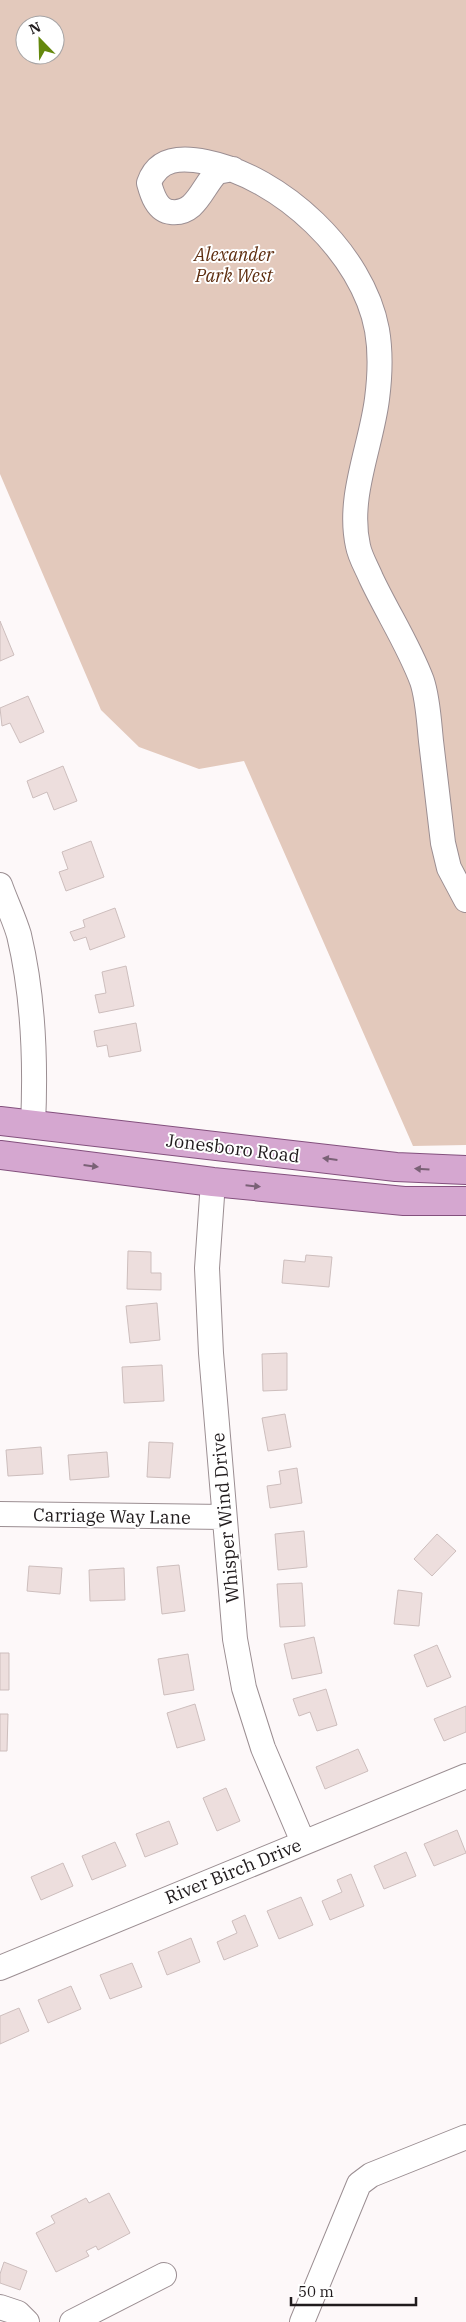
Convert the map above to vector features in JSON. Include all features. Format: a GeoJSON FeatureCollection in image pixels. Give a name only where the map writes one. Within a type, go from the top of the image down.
{"type":"FeatureCollection","features":[{"type":"Feature","properties":{"kind":"main road","name":"Jonesboro Road"},"geometry":{"type":"LineString","coordinates":[[0,1121],[396,1167],[466,1170]]}},
{"type":"Feature","properties":{"kind":"main road","name":"Jonesboro Road"},"geometry":{"type":"LineString","coordinates":[[0,1155],[213,1182],[404,1201],[466,1201]]}},
{"type":"Feature","properties":{"kind":"street"},"geometry":{"type":"LineString","coordinates":[[232,169],[272,189],[314,221],[351,267],[366,298],[377,328],[381,356],[377,399],[370,440],[355,502],[358,548],[423,684],[443,843],[449,868],[466,900]]}},
{"type":"Feature","properties":{"kind":"street"},"geometry":{"type":"LineString","coordinates":[[0,885],[18,934],[30,996],[36,1063],[33,1125]]}},
{"type":"Feature","properties":{"kind":"street","name":"Whisper Wind Drive"},"geometry":{"type":"LineString","coordinates":[[213,1182],[207,1268],[211,1353],[235,1639],[244,1688],[263,1748],[303,1842]]}},
{"type":"Feature","properties":{"kind":"street","name":"Carriage Way Lane"},"geometry":{"type":"LineString","coordinates":[[0,1514],[224,1517]]}},
{"type":"Feature","properties":{"kind":"street","name":"River Birch Drive"},"geometry":{"type":"LineString","coordinates":[[0,1968],[466,1776]]}},
{"type":"Feature","properties":{"kind":"street"},"geometry":{"type":"LineString","coordinates":[[302,2322],[359,2184],[371,2175],[466,2137]]}},
{"type":"Feature","properties":{"kind":"street"},"geometry":{"type":"LineString","coordinates":[[72,2322],[164,2275]]}},
{"type":"Feature","properties":{"kind":"street"},"geometry":{"type":"LineString","coordinates":[[0,2307],[18,2313],[27,2322]]}},
{"type":"Feature","properties":{"kind":"green space","name":"Alexander Park West"},"geometry":{"type":"Polygon","coordinates":[[[0,0],[466,0],[466,1145],[413,1146],[244,761],[199,769],[139,747],[101,710],[0,474],[0,0]]]}},
{"type":"Feature","properties":{"kind":"building"},"geometry":{"type":"Polygon","coordinates":[[[0,621],[14,655],[0,661],[0,621]]]}},
{"type":"Feature","properties":{"kind":"building"},"geometry":{"type":"Polygon","coordinates":[[[28,696],[44,732],[20,743],[10,723],[2,726],[0,708],[28,696]]]}},
{"type":"Feature","properties":{"kind":"building"},"geometry":{"type":"Polygon","coordinates":[[[63,766],[77,801],[54,810],[47,792],[33,798],[27,781],[63,766]]]}},
{"type":"Feature","properties":{"kind":"building"},"geometry":{"type":"Polygon","coordinates":[[[91,841],[104,877],[66,891],[59,872],[68,869],[62,852],[91,841]]]}},
{"type":"Feature","properties":{"kind":"building"},"geometry":{"type":"Polygon","coordinates":[[[115,908],[125,937],[90,950],[86,937],[74,941],[70,932],[85,927],[83,920],[115,908]]]}},
{"type":"Feature","properties":{"kind":"building"},"geometry":{"type":"Polygon","coordinates":[[[126,966],[134,1006],[99,1013],[95,995],[106,993],[102,972],[126,966]]]}},
{"type":"Feature","properties":{"kind":"building"},"geometry":{"type":"Polygon","coordinates":[[[136,1023],[141,1051],[109,1057],[107,1045],[97,1047],[94,1031],[136,1023]]]}},
{"type":"Feature","properties":{"kind":"building"},"geometry":{"type":"Polygon","coordinates":[[[128,1251],[151,1252],[151,1273],[161,1273],[161,1290],[127,1289],[128,1251]]]}},
{"type":"Feature","properties":{"kind":"building"},"geometry":{"type":"Polygon","coordinates":[[[306,1255],[332,1257],[329,1287],[282,1283],[284,1260],[305,1262],[306,1255]]]}},
{"type":"Feature","properties":{"kind":"building"},"geometry":{"type":"Polygon","coordinates":[[[157,1303],[160,1340],[130,1343],[126,1306],[157,1303]]]}},
{"type":"Feature","properties":{"kind":"building"},"geometry":{"type":"Polygon","coordinates":[[[287,1353],[287,1390],[263,1391],[262,1354],[287,1353]]]}},
{"type":"Feature","properties":{"kind":"building"},"geometry":{"type":"Polygon","coordinates":[[[162,1365],[164,1401],[124,1403],[122,1367],[162,1365]]]}},
{"type":"Feature","properties":{"kind":"building"},"geometry":{"type":"Polygon","coordinates":[[[285,1414],[291,1447],[268,1451],[262,1418],[285,1414]]]}},
{"type":"Feature","properties":{"kind":"building"},"geometry":{"type":"Polygon","coordinates":[[[149,1442],[173,1443],[170,1478],[147,1477],[149,1442]]]}},
{"type":"Feature","properties":{"kind":"building"},"geometry":{"type":"Polygon","coordinates":[[[41,1447],[43,1474],[8,1476],[6,1450],[41,1447]]]}},
{"type":"Feature","properties":{"kind":"building"},"geometry":{"type":"Polygon","coordinates":[[[107,1452],[109,1477],[70,1480],[68,1455],[107,1452]]]}},
{"type":"Feature","properties":{"kind":"building"},"geometry":{"type":"Polygon","coordinates":[[[297,1468],[302,1503],[270,1508],[267,1486],[281,1484],[279,1471],[297,1468]]]}},
{"type":"Feature","properties":{"kind":"building"},"geometry":{"type":"Polygon","coordinates":[[[304,1531],[307,1567],[278,1570],[275,1534],[304,1531]]]}},
{"type":"Feature","properties":{"kind":"building"},"geometry":{"type":"Polygon","coordinates":[[[437,1534],[456,1551],[432,1576],[414,1559],[437,1534]]]}},
{"type":"Feature","properties":{"kind":"building"},"geometry":{"type":"Polygon","coordinates":[[[179,1565],[185,1611],[162,1614],[157,1567],[179,1565]]]}},
{"type":"Feature","properties":{"kind":"building"},"geometry":{"type":"Polygon","coordinates":[[[29,1566],[62,1568],[60,1594],[27,1591],[29,1566]]]}},
{"type":"Feature","properties":{"kind":"building"},"geometry":{"type":"Polygon","coordinates":[[[124,1568],[125,1600],[90,1601],[89,1570],[124,1568]]]}},
{"type":"Feature","properties":{"kind":"building"},"geometry":{"type":"Polygon","coordinates":[[[302,1583],[305,1626],[280,1627],[277,1584],[302,1583]]]}},
{"type":"Feature","properties":{"kind":"building"},"geometry":{"type":"Polygon","coordinates":[[[398,1590],[422,1593],[419,1626],[394,1624],[398,1590]]]}},
{"type":"Feature","properties":{"kind":"building"},"geometry":{"type":"Polygon","coordinates":[[[314,1637],[322,1673],[292,1679],[284,1644],[314,1637]]]}},
{"type":"Feature","properties":{"kind":"building"},"geometry":{"type":"Polygon","coordinates":[[[437,1645],[451,1677],[427,1687],[414,1655],[437,1645]]]}},
{"type":"Feature","properties":{"kind":"building"},"geometry":{"type":"Polygon","coordinates":[[[0,1653],[9,1653],[9,1690],[0,1690],[0,1653]]]}},
{"type":"Feature","properties":{"kind":"building"},"geometry":{"type":"Polygon","coordinates":[[[188,1654],[194,1690],[164,1695],[158,1659],[188,1654]]]}},
{"type":"Feature","properties":{"kind":"building"},"geometry":{"type":"Polygon","coordinates":[[[326,1689],[337,1725],[317,1731],[310,1712],[299,1716],[293,1699],[326,1689]]]}},
{"type":"Feature","properties":{"kind":"building"},"geometry":{"type":"Polygon","coordinates":[[[195,1704],[205,1740],[177,1748],[167,1713],[195,1704]]]}},
{"type":"Feature","properties":{"kind":"building"},"geometry":{"type":"Polygon","coordinates":[[[466,1706],[466,1732],[444,1741],[434,1719],[466,1706]]]}},
{"type":"Feature","properties":{"kind":"building"},"geometry":{"type":"Polygon","coordinates":[[[0,1714],[8,1714],[7,1751],[0,1751],[0,1714]]]}},
{"type":"Feature","properties":{"kind":"building"},"geometry":{"type":"Polygon","coordinates":[[[358,1749],[368,1771],[325,1789],[316,1767],[358,1749]]]}},
{"type":"Feature","properties":{"kind":"building"},"geometry":{"type":"Polygon","coordinates":[[[226,1788],[240,1821],[217,1831],[203,1798],[226,1788]]]}},
{"type":"Feature","properties":{"kind":"building"},"geometry":{"type":"Polygon","coordinates":[[[169,1821],[178,1844],[145,1857],[136,1834],[169,1821]]]}},
{"type":"Feature","properties":{"kind":"building"},"geometry":{"type":"Polygon","coordinates":[[[457,1830],[466,1853],[434,1866],[424,1844],[457,1830]]]}},
{"type":"Feature","properties":{"kind":"building"},"geometry":{"type":"Polygon","coordinates":[[[115,1842],[126,1866],[92,1880],[82,1856],[115,1842]]]}},
{"type":"Feature","properties":{"kind":"building"},"geometry":{"type":"Polygon","coordinates":[[[406,1852],[416,1876],[384,1889],[374,1866],[406,1852]]]}},
{"type":"Feature","properties":{"kind":"building"},"geometry":{"type":"Polygon","coordinates":[[[63,1863],[73,1886],[41,1900],[31,1877],[63,1863]]]}},
{"type":"Feature","properties":{"kind":"building"},"geometry":{"type":"Polygon","coordinates":[[[351,1874],[364,1906],[330,1920],[322,1901],[342,1892],[337,1880],[351,1874]]]}},
{"type":"Feature","properties":{"kind":"building"},"geometry":{"type":"Polygon","coordinates":[[[301,1897],[313,1925],[279,1939],[267,1911],[301,1897]]]}},
{"type":"Feature","properties":{"kind":"building"},"geometry":{"type":"Polygon","coordinates":[[[245,1915],[258,1946],[224,1960],[217,1942],[237,1933],[232,1921],[245,1915]]]}},
{"type":"Feature","properties":{"kind":"building"},"geometry":{"type":"Polygon","coordinates":[[[191,1938],[200,1962],[167,1975],[158,1952],[191,1938]]]}},
{"type":"Feature","properties":{"kind":"building"},"geometry":{"type":"Polygon","coordinates":[[[132,1963],[142,1987],[110,1999],[100,1975],[132,1963]]]}},
{"type":"Feature","properties":{"kind":"building"},"geometry":{"type":"Polygon","coordinates":[[[71,1986],[81,2009],[48,2023],[38,2000],[71,1986]]]}},
{"type":"Feature","properties":{"kind":"building"},"geometry":{"type":"Polygon","coordinates":[[[19,2008],[29,2031],[0,2044],[0,2016],[19,2008]]]}},
{"type":"Feature","properties":{"kind":"building"},"geometry":{"type":"Polygon","coordinates":[[[109,2193],[130,2233],[98,2250],[96,2246],[86,2251],[89,2256],[56,2272],[36,2233],[55,2223],[51,2216],[86,2198],[89,2203],[109,2193]]]}},
{"type":"Feature","properties":{"kind":"building"},"geometry":{"type":"Polygon","coordinates":[[[4,2262],[27,2271],[20,2290],[0,2283],[0,2274],[4,2262]]]}}]}
